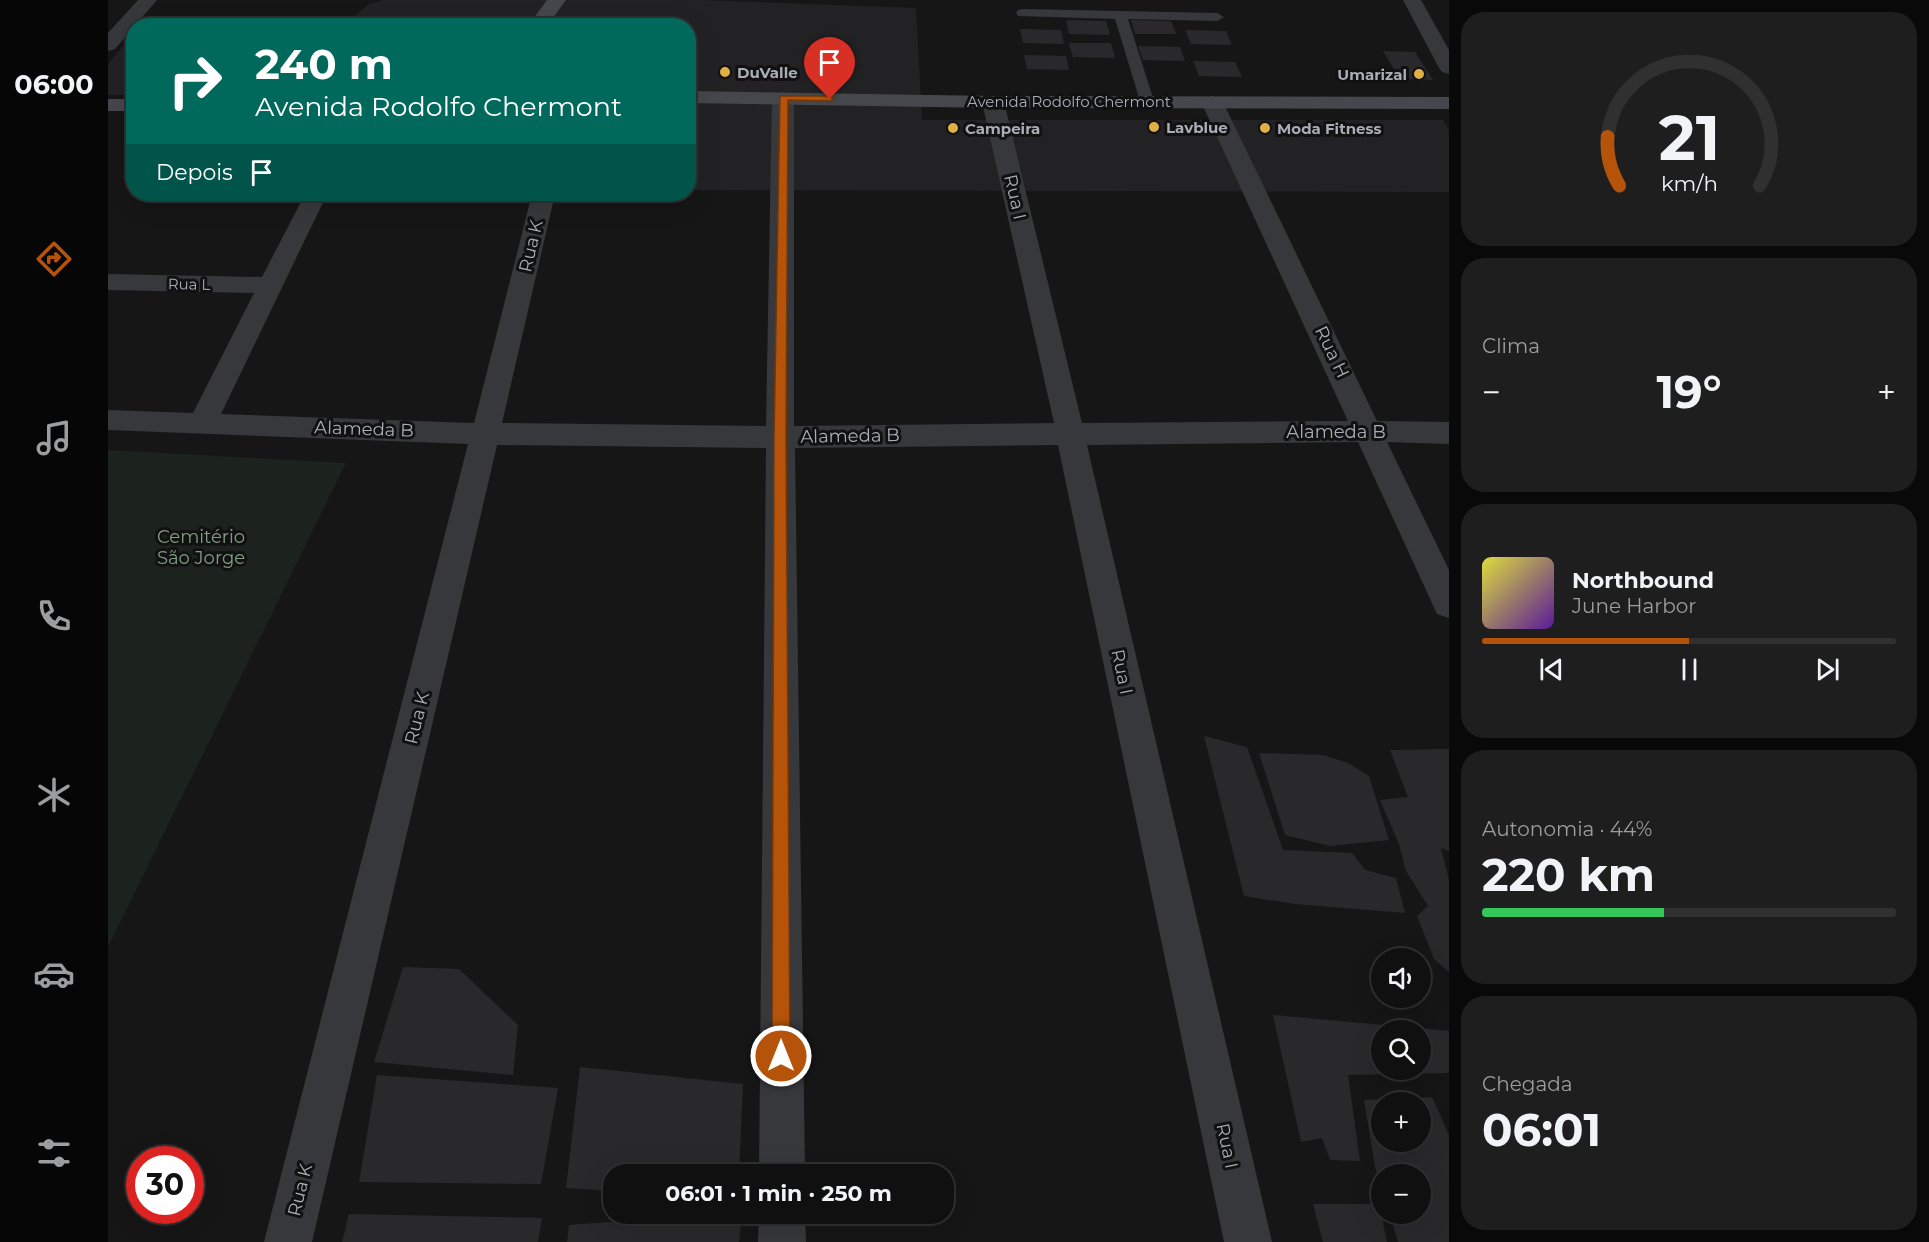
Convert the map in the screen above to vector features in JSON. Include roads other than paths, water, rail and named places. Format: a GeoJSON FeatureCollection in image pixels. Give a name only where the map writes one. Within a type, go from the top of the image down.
{"type":"FeatureCollection","features":[{"type":"Feature","properties":{"kind":"main road"},"geometry":{"type":"LineString","coordinates":[[543,18],[557,0]]}},
{"type":"Feature","properties":{"kind":"main road","name":"Avenida Rodolfo Chermont"},"geometry":{"type":"LineString","coordinates":[[696,97],[993,102],[1449,103]]}},
{"type":"Feature","properties":{"kind":"main road"},"geometry":{"type":"LineString","coordinates":[[108,105],[126,105]]}},
{"type":"Feature","properties":{"kind":"street"},"geometry":{"type":"LineString","coordinates":[[132,18],[148,0]]}},
{"type":"Feature","properties":{"kind":"street"},"geometry":{"type":"LineString","coordinates":[[1412,0],[1449,68]]}},
{"type":"Feature","properties":{"kind":"street"},"geometry":{"type":"LineString","coordinates":[[108,45],[126,25]]}},
{"type":"Feature","properties":{"kind":"street"},"geometry":{"type":"LineString","coordinates":[[782,1164],[780,437],[783,98]]}},
{"type":"Feature","properties":{"kind":"street","name":"Rua I"},"geometry":{"type":"LineString","coordinates":[[993,102],[1070,434],[1248,1242]]}},
{"type":"Feature","properties":{"kind":"street","name":"Rua H"},"geometry":{"type":"LineString","coordinates":[[1212,102],[1449,604]]}},
{"type":"Feature","properties":{"kind":"street"},"geometry":{"type":"LineString","coordinates":[[202,423],[313,201]]}},
{"type":"Feature","properties":{"kind":"street","name":"Rua K"},"geometry":{"type":"LineString","coordinates":[[288,1242],[542,201]]}},
{"type":"Feature","properties":{"kind":"street","name":"Rua L"},"geometry":{"type":"LineString","coordinates":[[108,282],[271,285]]}},
{"type":"Feature","properties":{"kind":"street","name":"Alameda B"},"geometry":{"type":"LineString","coordinates":[[108,420],[486,434],[780,437],[1369,431],[1449,433]]}},
{"type":"Feature","properties":{"kind":"street"},"geometry":{"type":"LineString","coordinates":[[782,1224],[782,1242]]}},
{"type":"Feature","properties":{"kind":"lane"},"geometry":{"type":"LineString","coordinates":[[1023,14],[1217,17]]}},
{"type":"Feature","properties":{"kind":"lane"},"geometry":{"type":"LineString","coordinates":[[1120,15],[1147,101]]}},
{"type":"Feature","properties":{"kind":"place","name":"DuValle"},"geometry":{"type":"Point","coordinates":[725,72]}},
{"type":"Feature","properties":{"kind":"place","name":"Umarizal"},"geometry":{"type":"Point","coordinates":[1419,74]}},
{"type":"Feature","properties":{"kind":"place","name":"Lavblue"},"geometry":{"type":"Point","coordinates":[1154,127]}},
{"type":"Feature","properties":{"kind":"place","name":"Campeira"},"geometry":{"type":"Point","coordinates":[953,128]}},
{"type":"Feature","properties":{"kind":"place","name":"Moda Fitness"},"geometry":{"type":"Point","coordinates":[1265,128]}},
{"type":"Feature","properties":{"kind":"park label","name":"Cemitério São Jorge"},"geometry":{"type":"Point","coordinates":[201,547]}}]}
